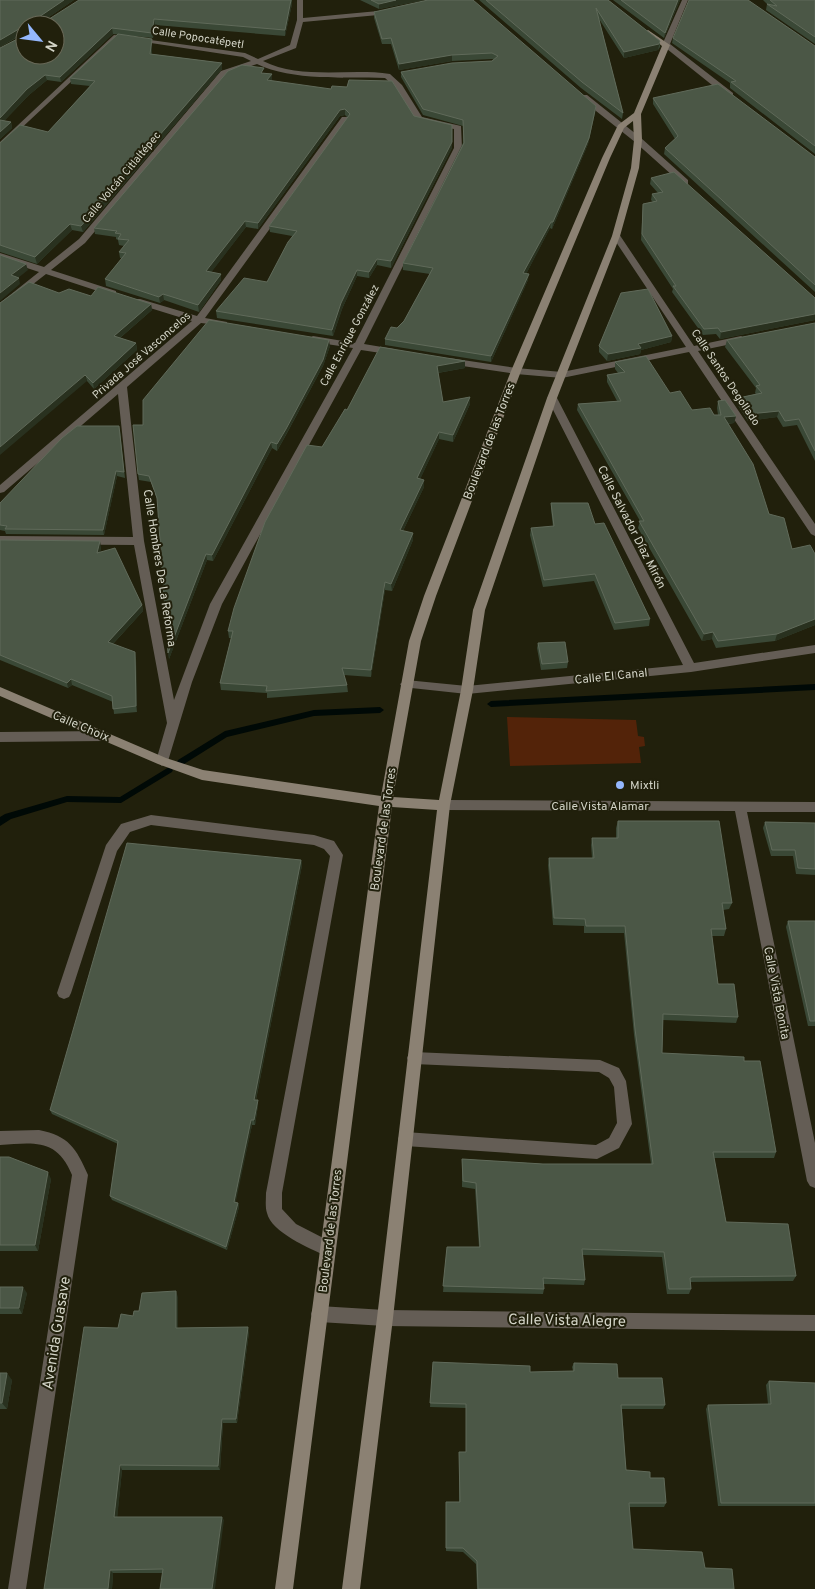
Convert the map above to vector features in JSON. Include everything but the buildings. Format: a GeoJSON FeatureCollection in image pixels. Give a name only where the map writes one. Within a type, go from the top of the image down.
{"type":"FeatureCollection","features":[{"type":"Feature","properties":{"kind":"street"},"geometry":{"type":"LineString","coordinates":[[300,0],[300,20],[398,10]]}},
{"type":"Feature","properties":{"kind":"street","name":"Boulevard de las Torres"},"geometry":{"type":"LineString","coordinates":[[351,1589],[385,1318],[444,805],[467,690],[479,610],[552,398],[616,236],[635,168],[638,140],[637,114],[684,0]]}},
{"type":"Feature","properties":{"kind":"street","name":"Calle Volcán Citlaltépec"},"geometry":{"type":"LineString","coordinates":[[0,307],[82,241],[224,73],[293,46],[300,20]]}},
{"type":"Feature","properties":{"kind":"street"},"geometry":{"type":"LineString","coordinates":[[644,28],[736,100]]}},
{"type":"Feature","properties":{"kind":"street","name":"Calle Popocatépetl"},"geometry":{"type":"LineString","coordinates":[[0,146],[116,36],[245,55],[255,61]]}},
{"type":"Feature","properties":{"kind":"street","name":"Calle Enrique González"},"geometry":{"type":"LineString","coordinates":[[162,761],[172,724],[204,631],[216,604],[358,347],[458,148],[458,128],[419,119],[392,75],[313,74],[269,67],[255,61]]}},
{"type":"Feature","properties":{"kind":"street"},"geometry":{"type":"LineString","coordinates":[[577,91],[638,140],[690,187]]}},
{"type":"Feature","properties":{"kind":"street","name":"Boulevard de las Torres"},"geometry":{"type":"LineString","coordinates":[[284,1589],[386,802],[415,641],[430,596],[516,371],[621,127],[637,114]]}},
{"type":"Feature","properties":{"kind":"street","name":"Privada José Vasconcelos"},"geometry":{"type":"LineString","coordinates":[[0,490],[199,320],[345,119]]}},
{"type":"Feature","properties":{"kind":"street","name":"Calle Santos Degollado"},"geometry":{"type":"LineString","coordinates":[[616,236],[815,532]]}},
{"type":"Feature","properties":{"kind":"street"},"geometry":{"type":"LineString","coordinates":[[0,256],[161,310],[199,320],[236,326]]}},
{"type":"Feature","properties":{"kind":"street"},"geometry":{"type":"LineString","coordinates":[[302,337],[404,354]]}},
{"type":"Feature","properties":{"kind":"street"},"geometry":{"type":"LineString","coordinates":[[442,360],[516,371],[562,375],[748,337]]}},
{"type":"Feature","properties":{"kind":"street","name":"Calle Hombres De La Reforma"},"geometry":{"type":"LineString","coordinates":[[122,386],[139,541],[172,724]]}},
{"type":"Feature","properties":{"kind":"street","name":"Calle Salvador Díaz Mirón"},"geometry":{"type":"LineString","coordinates":[[552,398],[691,668]]}},
{"type":"Feature","properties":{"kind":"street"},"geometry":{"type":"LineString","coordinates":[[0,540],[139,541]]}},
{"type":"Feature","properties":{"kind":"street","name":"Calle El Canal"},"geometry":{"type":"LineString","coordinates":[[406,684],[467,690],[691,668],[815,649]]}},
{"type":"Feature","properties":{"kind":"street","name":"Calle Choix"},"geometry":{"type":"LineString","coordinates":[[0,691],[162,761]]}},
{"type":"Feature","properties":{"kind":"street"},"geometry":{"type":"LineString","coordinates":[[0,737],[104,736]]}},
{"type":"Feature","properties":{"kind":"street"},"geometry":{"type":"LineString","coordinates":[[162,761],[202,775],[386,802]]}},
{"type":"Feature","properties":{"kind":"street","name":"Calle Vista Alamar"},"geometry":{"type":"LineString","coordinates":[[386,802],[444,805],[815,807]]}},
{"type":"Feature","properties":{"kind":"street","name":"Calle Vista Bonita"},"geometry":{"type":"LineString","coordinates":[[740,806],[815,1181]]}},
{"type":"Feature","properties":{"kind":"street"},"geometry":{"type":"LineString","coordinates":[[64,992],[111,849],[126,828],[151,820],[314,840],[329,845],[337,855],[274,1193],[274,1212],[290,1229],[328,1248]]}},
{"type":"Feature","properties":{"kind":"street"},"geometry":{"type":"LineString","coordinates":[[405,1139],[597,1152],[614,1143],[625,1124],[621,1086],[614,1072],[600,1066],[414,1058]]}},
{"type":"Feature","properties":{"kind":"street","name":"Avenida Guasave"},"geometry":{"type":"LineString","coordinates":[[0,1138],[46,1138],[60,1142],[75,1162],[80,1175],[17,1589]]}},
{"type":"Feature","properties":{"kind":"street","name":"Calle Vista Alegre"},"geometry":{"type":"LineString","coordinates":[[319,1314],[385,1318],[815,1323]]}},
{"type":"Feature","properties":{"kind":"shaded area"},"geometry":{"type":"Polygon","coordinates":[[[507,717],[636,720],[638,736],[644,737],[645,746],[639,747],[641,763],[510,766],[507,717]]]}},
{"type":"Feature","properties":{"kind":"waterway"},"geometry":{"type":"LineString","coordinates":[[491,704],[815,687]]}},
{"type":"Feature","properties":{"kind":"waterway"},"geometry":{"type":"LineString","coordinates":[[181,762],[225,734],[314,713],[380,710]]}},
{"type":"Feature","properties":{"kind":"waterway"},"geometry":{"type":"LineString","coordinates":[[0,822],[8,816],[67,799],[121,800],[169,770]]}},
{"type":"Feature","properties":{"kind":"place","name":"Mixtli"},"geometry":{"type":"Point","coordinates":[620,785]}}]}
